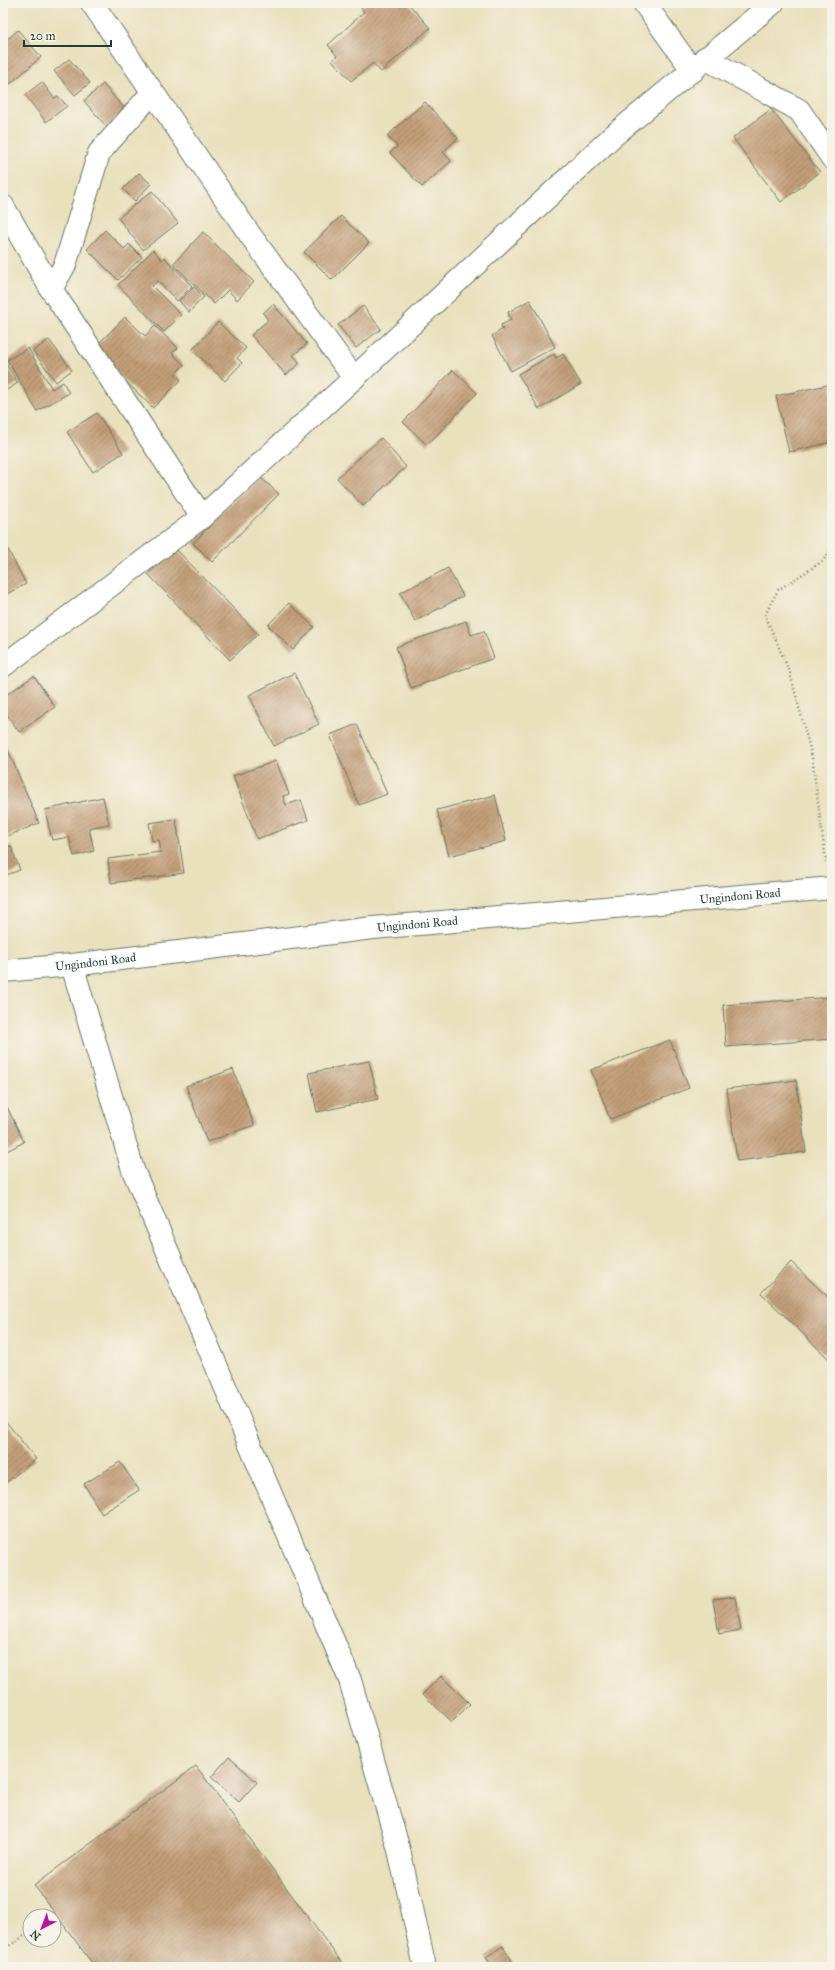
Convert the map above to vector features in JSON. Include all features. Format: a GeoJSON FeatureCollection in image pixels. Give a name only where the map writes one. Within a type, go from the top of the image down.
{"type":"FeatureCollection","features":[{"type":"Feature","properties":{"kind":"street"},"geometry":{"type":"LineString","coordinates":[[92,3],[248,232],[354,378]]}},
{"type":"Feature","properties":{"kind":"street"},"geometry":{"type":"LineString","coordinates":[[644,3],[699,65],[799,110],[832,158]]}},
{"type":"Feature","properties":{"kind":"street"},"geometry":{"type":"LineString","coordinates":[[3,666],[202,517],[354,378],[613,136],[773,3]]}},
{"type":"Feature","properties":{"kind":"street"},"geometry":{"type":"LineString","coordinates":[[51,289],[65,265],[99,153],[152,93]]}},
{"type":"Feature","properties":{"kind":"street"},"geometry":{"type":"LineString","coordinates":[[3,206],[51,289],[202,517]]}},
{"type":"Feature","properties":{"kind":"street","name":"Ungindoni Road"},"geometry":{"type":"LineString","coordinates":[[3,971],[72,965],[373,928],[831,888]]}},
{"type":"Feature","properties":{"kind":"street"},"geometry":{"type":"LineString","coordinates":[[72,965],[133,1170],[350,1680],[399,1850],[425,1967]]}},
{"type":"Feature","properties":{"kind":"path"},"geometry":{"type":"LineString","coordinates":[[831,888],[812,757],[790,673],[766,615],[778,590],[823,562],[832,548]]}},
{"type":"Feature","properties":{"kind":"path"},"geometry":{"type":"LineString","coordinates":[[3,1950],[22,1937]]}},
{"type":"Feature","properties":{"kind":"building"},"geometry":{"type":"Polygon","coordinates":[[[367,3],[408,3],[430,28],[381,72],[373,63],[351,81],[332,60],[337,56],[328,45],[364,12],[361,8],[367,3]]]}},
{"type":"Feature","properties":{"kind":"building"},"geometry":{"type":"Polygon","coordinates":[[[18,30],[41,57],[3,90],[3,43],[18,30]]]}},
{"type":"Feature","properties":{"kind":"building"},"geometry":{"type":"Polygon","coordinates":[[[69,59],[90,83],[75,95],[54,71],[69,59]]]}},
{"type":"Feature","properties":{"kind":"building"},"geometry":{"type":"Polygon","coordinates":[[[42,82],[54,98],[58,96],[67,106],[46,122],[25,95],[42,82]]]}},
{"type":"Feature","properties":{"kind":"building"},"geometry":{"type":"Polygon","coordinates":[[[103,84],[126,110],[107,127],[84,101],[103,84]]]}},
{"type":"Feature","properties":{"kind":"building"},"geometry":{"type":"Polygon","coordinates":[[[425,102],[458,138],[443,152],[451,161],[422,187],[390,153],[397,146],[387,136],[425,102]]]}},
{"type":"Feature","properties":{"kind":"building"},"geometry":{"type":"Polygon","coordinates":[[[771,109],[820,172],[781,202],[733,138],[771,109]]]}},
{"type":"Feature","properties":{"kind":"building"},"geometry":{"type":"Polygon","coordinates":[[[139,173],[151,184],[135,201],[123,189],[139,173]]]}},
{"type":"Feature","properties":{"kind":"building"},"geometry":{"type":"Polygon","coordinates":[[[152,191],[178,223],[143,250],[118,218],[152,191]]]}},
{"type":"Feature","properties":{"kind":"building"},"geometry":{"type":"Polygon","coordinates":[[[341,216],[369,243],[332,280],[304,252],[341,216]]]}},
{"type":"Feature","properties":{"kind":"building"},"geometry":{"type":"Polygon","coordinates":[[[105,230],[124,249],[129,244],[142,257],[118,280],[87,249],[105,230]]]}},
{"type":"Feature","properties":{"kind":"building"},"geometry":{"type":"Polygon","coordinates":[[[203,232],[254,282],[237,300],[228,290],[214,304],[173,264],[203,232]]]}},
{"type":"Feature","properties":{"kind":"building"},"geometry":{"type":"Polygon","coordinates":[[[153,250],[162,260],[164,257],[192,286],[177,301],[158,281],[152,286],[181,315],[164,332],[118,285],[153,250]]]}},
{"type":"Feature","properties":{"kind":"building"},"geometry":{"type":"Polygon","coordinates":[[[194,287],[204,297],[189,312],[179,301],[194,287]]]}},
{"type":"Feature","properties":{"kind":"building"},"geometry":{"type":"Polygon","coordinates":[[[530,300],[555,347],[511,371],[492,336],[503,329],[501,325],[511,320],[508,312],[530,300]]]}},
{"type":"Feature","properties":{"kind":"building"},"geometry":{"type":"Polygon","coordinates":[[[273,304],[307,344],[293,355],[300,363],[286,375],[251,335],[268,320],[263,313],[273,304]]]}},
{"type":"Feature","properties":{"kind":"building"},"geometry":{"type":"Polygon","coordinates":[[[363,306],[381,329],[356,348],[338,325],[363,306]]]}},
{"type":"Feature","properties":{"kind":"building"},"geometry":{"type":"Polygon","coordinates":[[[125,317],[145,336],[155,326],[178,348],[172,353],[184,365],[175,374],[181,380],[153,408],[93,349],[125,317]]]}},
{"type":"Feature","properties":{"kind":"building"},"geometry":{"type":"Polygon","coordinates":[[[218,322],[246,348],[237,358],[242,363],[225,381],[192,350],[218,322]]]}},
{"type":"Feature","properties":{"kind":"building"},"geometry":{"type":"Polygon","coordinates":[[[49,340],[72,370],[56,382],[33,351],[49,340]]]}},
{"type":"Feature","properties":{"kind":"building"},"geometry":{"type":"Polygon","coordinates":[[[28,348],[52,389],[63,382],[69,393],[37,411],[7,360],[28,348]]]}},
{"type":"Feature","properties":{"kind":"building"},"geometry":{"type":"Polygon","coordinates":[[[554,354],[556,358],[563,354],[581,384],[539,409],[518,374],[554,354]]]}},
{"type":"Feature","properties":{"kind":"building"},"geometry":{"type":"Polygon","coordinates":[[[3,359],[18,383],[3,392],[3,359]]]}},
{"type":"Feature","properties":{"kind":"building"},"geometry":{"type":"Polygon","coordinates":[[[453,370],[477,393],[427,445],[403,422],[453,370]]]}},
{"type":"Feature","properties":{"kind":"building"},"geometry":{"type":"Polygon","coordinates":[[[832,384],[832,442],[789,452],[776,396],[832,384]]]}},
{"type":"Feature","properties":{"kind":"building"},"geometry":{"type":"Polygon","coordinates":[[[97,413],[123,453],[93,472],[67,432],[97,413]]]}},
{"type":"Feature","properties":{"kind":"building"},"geometry":{"type":"Polygon","coordinates":[[[381,438],[406,467],[363,506],[337,478],[381,438]]]}},
{"type":"Feature","properties":{"kind":"building"},"geometry":{"type":"Polygon","coordinates":[[[259,476],[279,494],[212,562],[193,543],[259,476]]]}},
{"type":"Feature","properties":{"kind":"building"},"geometry":{"type":"Polygon","coordinates":[[[3,540],[26,584],[3,596],[3,540]]]}},
{"type":"Feature","properties":{"kind":"building"},"geometry":{"type":"Polygon","coordinates":[[[175,548],[258,634],[230,660],[148,574],[175,548]]]}},
{"type":"Feature","properties":{"kind":"building"},"geometry":{"type":"Polygon","coordinates":[[[448,568],[463,596],[415,621],[400,593],[448,568]]]}},
{"type":"Feature","properties":{"kind":"building"},"geometry":{"type":"Polygon","coordinates":[[[289,603],[314,627],[293,650],[268,625],[289,603]]]}},
{"type":"Feature","properties":{"kind":"building"},"geometry":{"type":"Polygon","coordinates":[[[466,621],[471,635],[484,631],[494,658],[411,688],[396,647],[466,621]]]}},
{"type":"Feature","properties":{"kind":"building"},"geometry":{"type":"Polygon","coordinates":[[[294,673],[319,724],[274,746],[249,695],[294,673]]]}},
{"type":"Feature","properties":{"kind":"building"},"geometry":{"type":"Polygon","coordinates":[[[34,676],[55,707],[19,732],[3,709],[3,697],[34,676]]]}},
{"type":"Feature","properties":{"kind":"building"},"geometry":{"type":"Polygon","coordinates":[[[357,724],[387,794],[359,805],[330,735],[357,724]]]}},
{"type":"Feature","properties":{"kind":"building"},"geometry":{"type":"Polygon","coordinates":[[[5,743],[39,823],[3,838],[3,807],[5,807],[3,802],[3,744],[5,743]]]}},
{"type":"Feature","properties":{"kind":"building"},"geometry":{"type":"Polygon","coordinates":[[[276,761],[289,794],[283,796],[286,805],[301,800],[308,820],[257,839],[233,776],[276,761]]]}},
{"type":"Feature","properties":{"kind":"building"},"geometry":{"type":"Polygon","coordinates":[[[495,795],[506,841],[449,856],[437,810],[495,795]]]}},
{"type":"Feature","properties":{"kind":"building"},"geometry":{"type":"Polygon","coordinates":[[[103,797],[109,824],[89,828],[94,851],[74,856],[69,837],[52,840],[45,810],[103,797]]]}},
{"type":"Feature","properties":{"kind":"building"},"geometry":{"type":"Polygon","coordinates":[[[176,819],[184,873],[111,883],[108,859],[161,852],[159,840],[152,841],[149,823],[176,819]]]}},
{"type":"Feature","properties":{"kind":"building"},"geometry":{"type":"Polygon","coordinates":[[[11,846],[20,870],[3,876],[3,849],[11,846]]]}},
{"type":"Feature","properties":{"kind":"building"},"geometry":{"type":"Polygon","coordinates":[[[832,997],[832,1039],[726,1047],[723,1005],[832,997]]]}},
{"type":"Feature","properties":{"kind":"building"},"geometry":{"type":"Polygon","coordinates":[[[670,1040],[689,1088],[610,1119],[591,1070],[670,1040]]]}},
{"type":"Feature","properties":{"kind":"building"},"geometry":{"type":"Polygon","coordinates":[[[369,1061],[378,1099],[317,1112],[309,1073],[369,1061]]]}},
{"type":"Feature","properties":{"kind":"building"},"geometry":{"type":"Polygon","coordinates":[[[233,1069],[254,1125],[207,1142],[186,1086],[233,1069]]]}},
{"type":"Feature","properties":{"kind":"building"},"geometry":{"type":"Polygon","coordinates":[[[796,1080],[806,1152],[737,1161],[727,1089],[796,1080]]]}},
{"type":"Feature","properties":{"kind":"building"},"geometry":{"type":"Polygon","coordinates":[[[7,1107],[24,1142],[3,1153],[3,1109],[7,1107]]]}},
{"type":"Feature","properties":{"kind":"building"},"geometry":{"type":"Polygon","coordinates":[[[791,1262],[832,1301],[832,1362],[761,1293],[791,1262]]]}},
{"type":"Feature","properties":{"kind":"building"},"geometry":{"type":"Polygon","coordinates":[[[3,1418],[36,1459],[3,1485],[3,1418]]]}},
{"type":"Feature","properties":{"kind":"building"},"geometry":{"type":"Polygon","coordinates":[[[120,1462],[139,1490],[102,1514],[84,1484],[120,1462]]]}},
{"type":"Feature","properties":{"kind":"building"},"geometry":{"type":"Polygon","coordinates":[[[735,1597],[741,1630],[719,1634],[713,1600],[735,1597]]]}},
{"type":"Feature","properties":{"kind":"building"},"geometry":{"type":"Polygon","coordinates":[[[441,1676],[470,1704],[452,1722],[423,1694],[441,1676]]]}},
{"type":"Feature","properties":{"kind":"building"},"geometry":{"type":"Polygon","coordinates":[[[229,1757],[257,1782],[239,1802],[211,1777],[229,1757]]]}},
{"type":"Feature","properties":{"kind":"building"},"geometry":{"type":"Polygon","coordinates":[[[196,1766],[345,1967],[95,1967],[62,1923],[62,1908],[51,1908],[34,1885],[196,1766]]]}},
{"type":"Feature","properties":{"kind":"building"},"geometry":{"type":"Polygon","coordinates":[[[503,1946],[516,1967],[492,1967],[486,1957],[503,1946]]]}}]}
